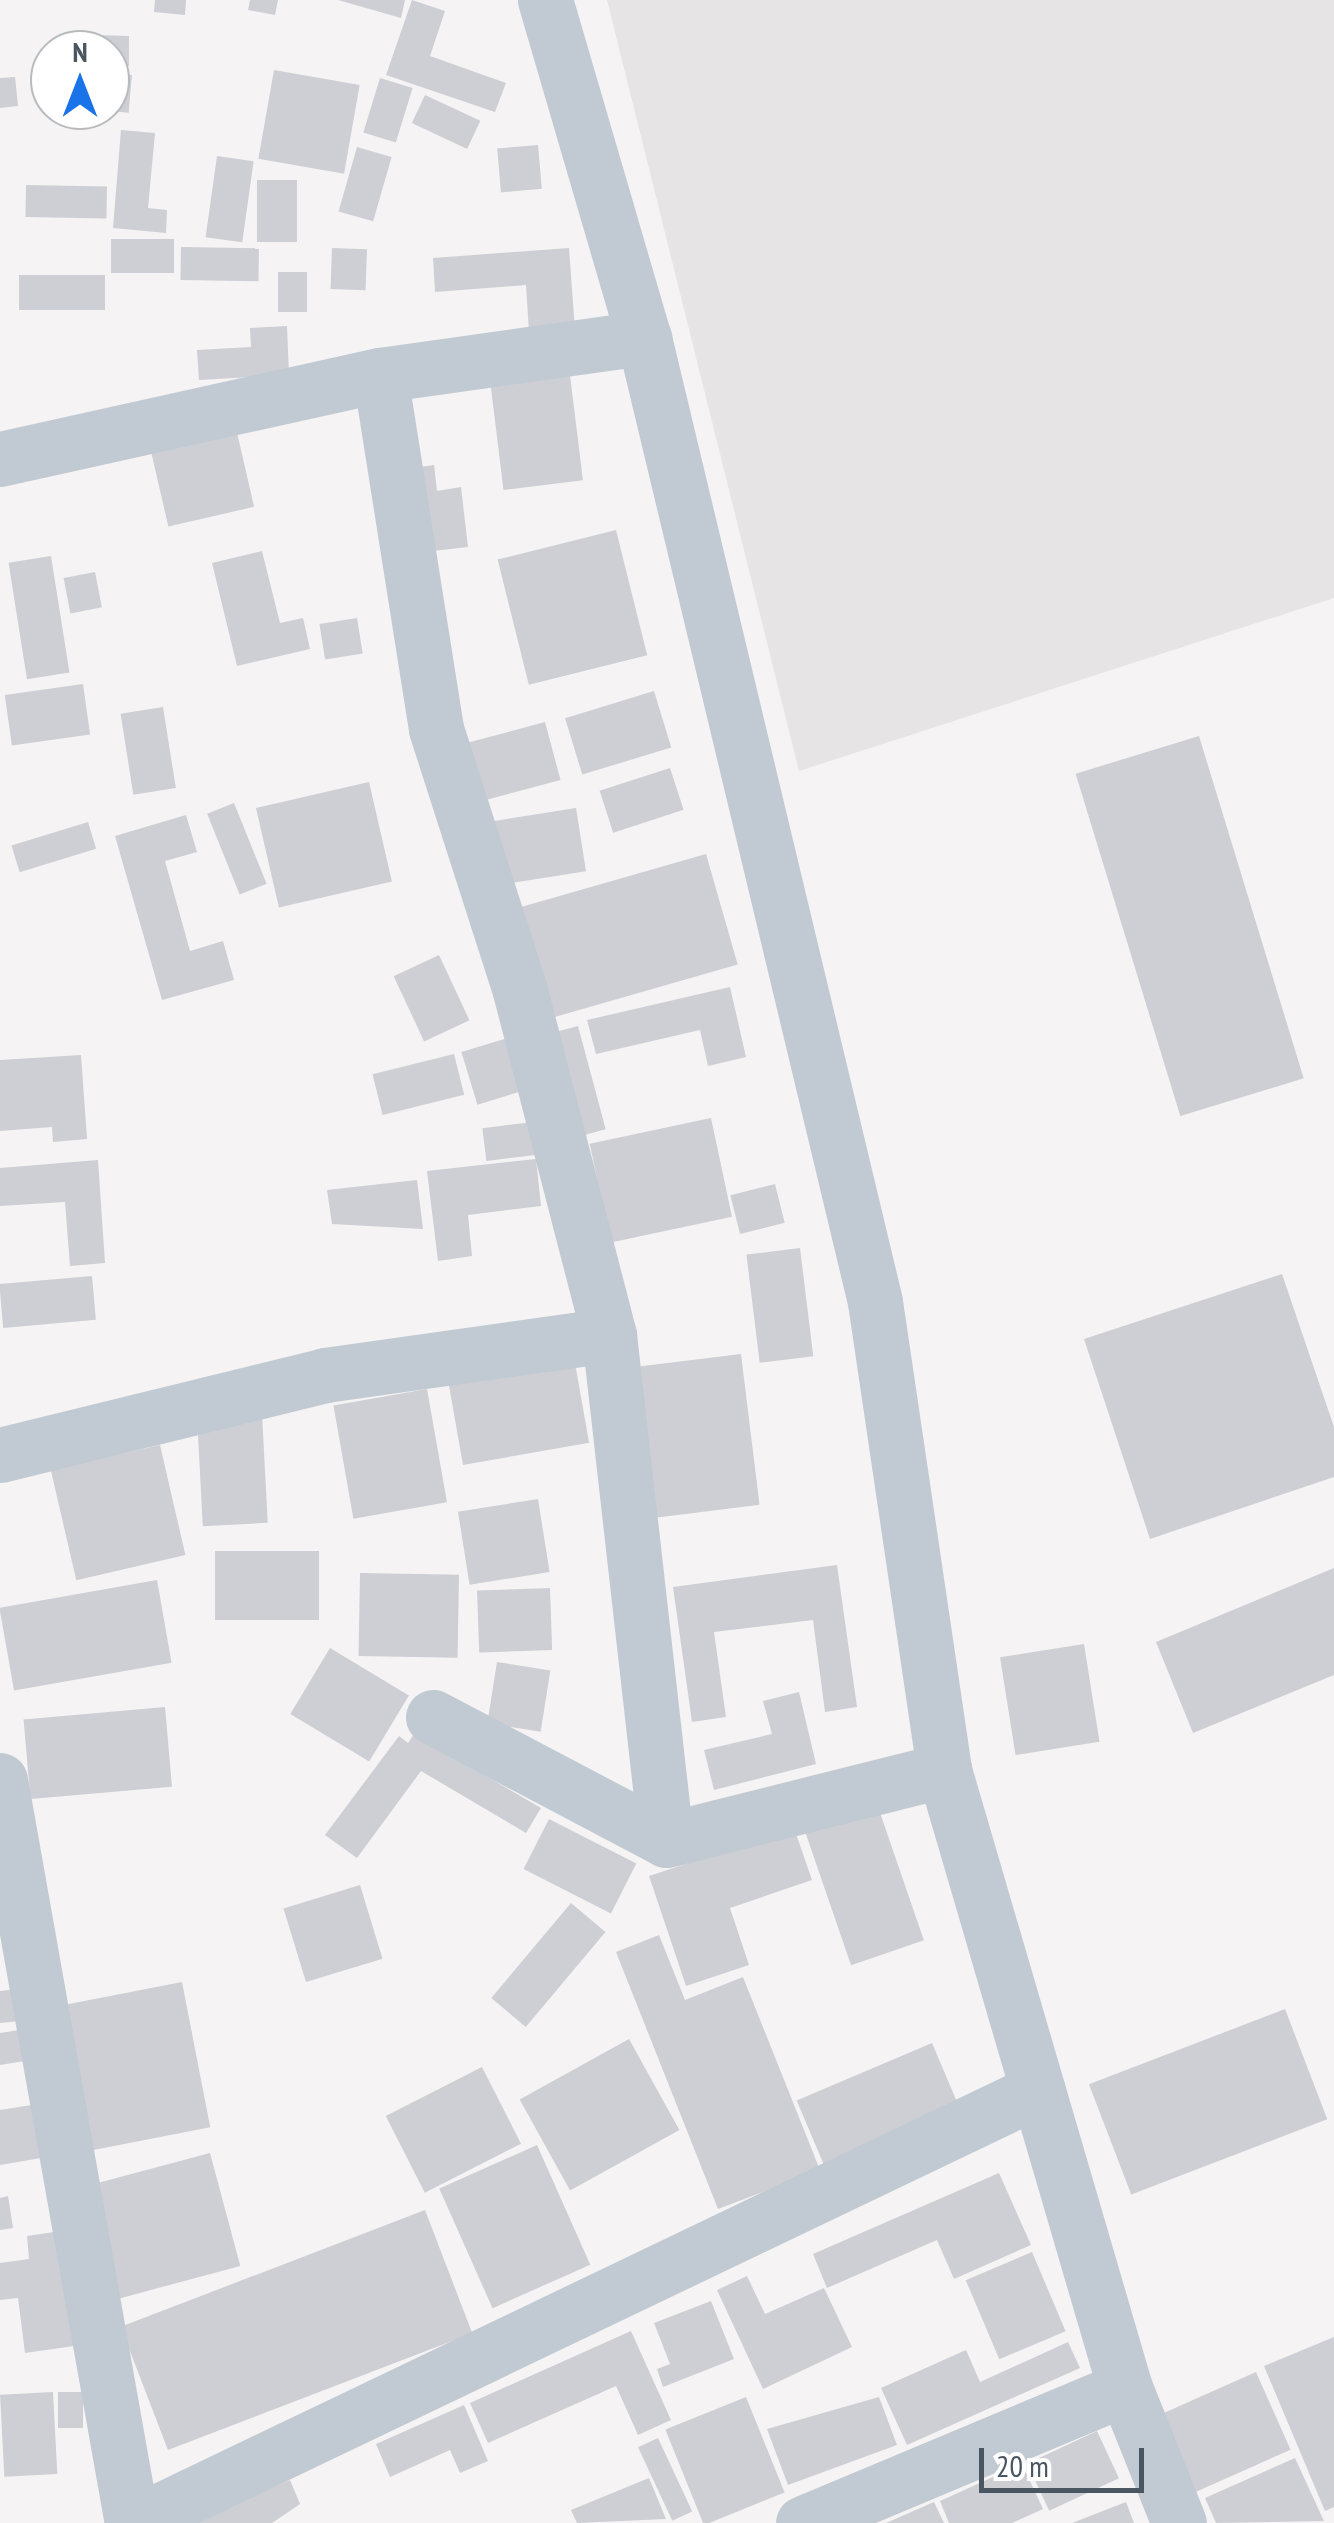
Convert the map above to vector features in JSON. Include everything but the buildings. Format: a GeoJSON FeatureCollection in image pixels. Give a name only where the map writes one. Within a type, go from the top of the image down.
{"type":"FeatureCollection","features":[{"type":"Feature","properties":{"kind":"street"},"geometry":{"type":"LineString","coordinates":[[545,0],[644,338],[875,1302],[944,1770],[1125,2388],[1179,2523]]}},
{"type":"Feature","properties":{"kind":"street"},"geometry":{"type":"LineString","coordinates":[[0,460],[380,375],[644,338]]}},
{"type":"Feature","properties":{"kind":"street"},"geometry":{"type":"LineString","coordinates":[[380,375],[436,729],[520,991],[609,1335],[666,1840]]}},
{"type":"Feature","properties":{"kind":"street"},"geometry":{"type":"LineString","coordinates":[[0,1455],[325,1375],[609,1335]]}},
{"type":"Feature","properties":{"kind":"street"},"geometry":{"type":"LineString","coordinates":[[433,1717],[666,1840],[944,1770]]}},
{"type":"Feature","properties":{"kind":"street"},"geometry":{"type":"LineString","coordinates":[[0,1780],[133,2523],[1038,2090]]}},
{"type":"Feature","properties":{"kind":"street"},"geometry":{"type":"LineString","coordinates":[[804,2523],[1125,2388]]}},
{"type":"Feature","properties":{"kind":"shaded area"},"geometry":{"type":"Polygon","coordinates":[[[607,0],[1334,0],[1334,598],[799,771],[607,0]]]}}]}
